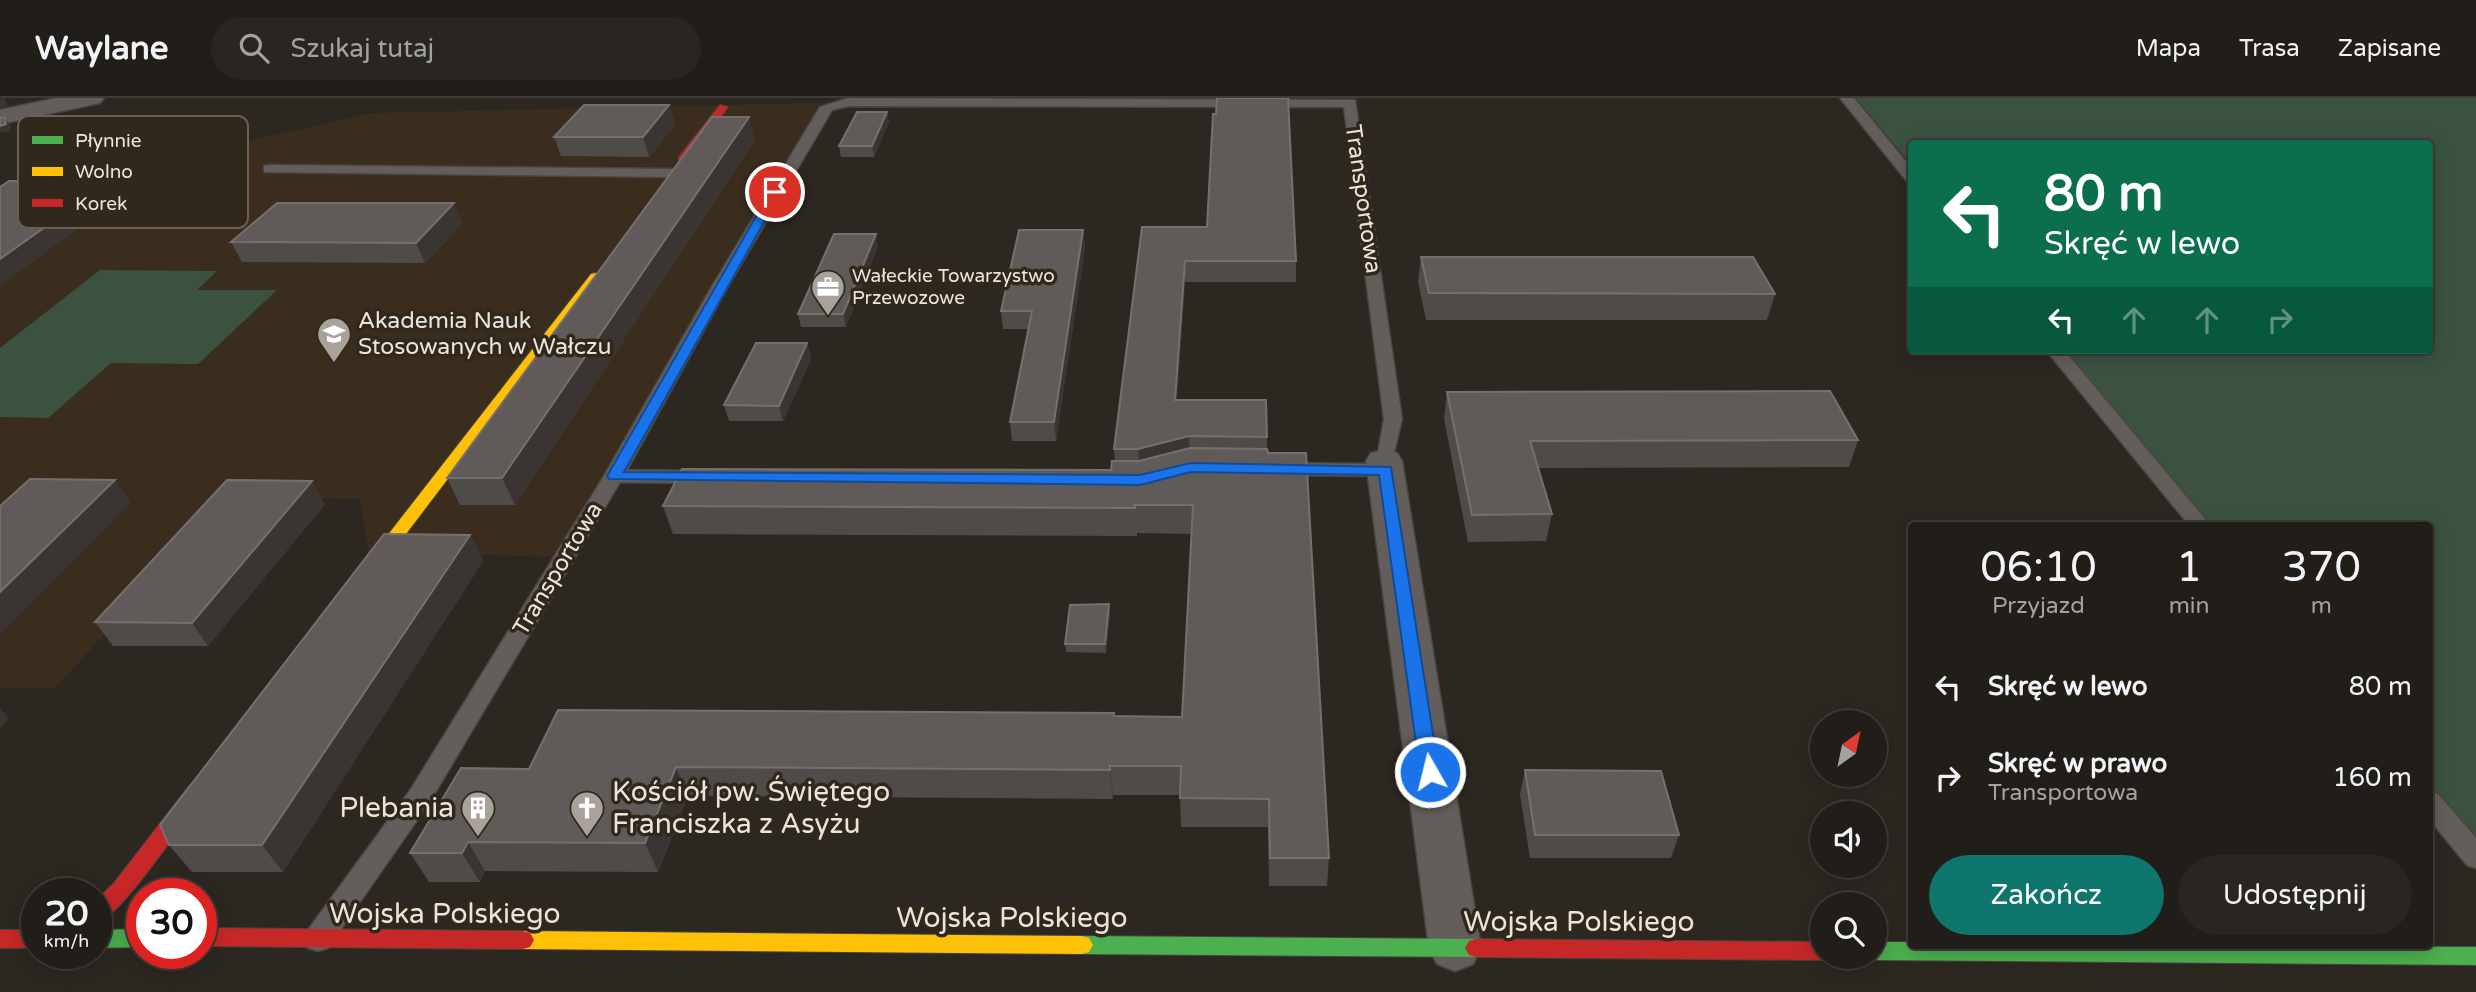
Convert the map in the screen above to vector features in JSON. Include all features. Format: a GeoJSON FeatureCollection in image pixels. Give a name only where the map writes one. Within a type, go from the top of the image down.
{"type":"FeatureCollection","features":[{"type":"Feature","properties":{"kind":"main road"},"geometry":{"type":"LineString","coordinates":[[657,194],[723,107]]}},
{"type":"Feature","properties":{"kind":"main road"},"geometry":{"type":"LineString","coordinates":[[351,593],[605,264]]}},
{"type":"Feature","properties":{"kind":"main road"},"geometry":{"type":"LineString","coordinates":[[112,898],[207,777]]}},
{"type":"Feature","properties":{"kind":"main road","name":"Wojska Polskiego"},"geometry":{"type":"LineString","coordinates":[[217,937],[1810,951]]}},
{"type":"Feature","properties":{"kind":"main road"},"geometry":{"type":"LineString","coordinates":[[0,939],[21,939]]}},
{"type":"Feature","properties":{"kind":"main road"},"geometry":{"type":"LineString","coordinates":[[1887,951],[2476,956]]}},
{"type":"Feature","properties":{"kind":"street"},"geometry":{"type":"LineString","coordinates":[[0,117],[92,98]]}},
{"type":"Feature","properties":{"kind":"street","name":"Transportowa"},"geometry":{"type":"LineString","coordinates":[[1385,466],[1455,948]]}},
{"type":"Feature","properties":{"kind":"lane"},"geometry":{"type":"LineString","coordinates":[[1847,98],[1908,173]]}},
{"type":"Feature","properties":{"kind":"lane","name":"Transportowa"},"geometry":{"type":"LineString","coordinates":[[318,939],[420,796],[614,476],[817,120],[827,107],[849,102],[1350,103],[1393,419],[1385,466]]}},
{"type":"Feature","properties":{"kind":"lane"},"geometry":{"type":"LineString","coordinates":[[270,170],[672,173]]}},
{"type":"Feature","properties":{"kind":"lane"},"geometry":{"type":"LineString","coordinates":[[2058,354],[2198,522]]}},
{"type":"Feature","properties":{"kind":"lane"},"geometry":{"type":"LineString","coordinates":[[1260,468],[1385,466]]}},
{"type":"Feature","properties":{"kind":"lane"},"geometry":{"type":"LineString","coordinates":[[614,476],[725,477]]}},
{"type":"Feature","properties":{"kind":"lane"},"geometry":{"type":"LineString","coordinates":[[2433,806],[2476,857]]}},
{"type":"Feature","properties":{"kind":"shaded area","name":"Akademia Nauk Stosowanych w Wałczu"},"geometry":{"type":"Polygon","coordinates":[[[821,103],[556,557],[368,552],[360,499],[231,497],[55,688],[0,688],[0,232],[18,219],[18,228],[248,228],[248,141],[372,113],[821,103]]]}},
{"type":"Feature","properties":{"kind":"green space"},"geometry":{"type":"Polygon","coordinates":[[[1856,98],[2476,98],[2476,838],[2459,837],[2433,805],[2433,522],[2203,522],[2065,354],[2433,354],[2433,140],[1908,140],[1908,161],[1856,98]]]}},
{"type":"Feature","properties":{"kind":"green space"},"geometry":{"type":"Polygon","coordinates":[[[100,270],[217,271],[197,290],[277,290],[198,364],[111,363],[48,418],[0,417],[0,348],[100,270]]]}},
{"type":"Feature","properties":{"kind":"building"},"geometry":{"type":"Polygon","coordinates":[[[1217,98],[1288,98],[1296,261],[1185,261],[1175,400],[1266,400],[1267,437],[1189,436],[1138,449],[1114,449],[1142,227],[1207,227],[1213,114],[1216,114],[1217,98]]]}},
{"type":"Feature","properties":{"kind":"building"},"geometry":{"type":"Polygon","coordinates":[[[584,105],[669,105],[643,137],[554,137],[584,105]]]}},
{"type":"Feature","properties":{"kind":"building"},"geometry":{"type":"Polygon","coordinates":[[[857,112],[887,112],[872,146],[839,146],[857,112]]]}},
{"type":"Feature","properties":{"kind":"building"},"geometry":{"type":"Polygon","coordinates":[[[712,117],[749,117],[502,478],[447,478],[712,117]]]}},
{"type":"Feature","properties":{"kind":"building"},"geometry":{"type":"Polygon","coordinates":[[[0,118],[5,118],[6,124],[0,126],[0,118]]]}},
{"type":"Feature","properties":{"kind":"building"},"geometry":{"type":"Polygon","coordinates":[[[9,181],[18,181],[18,228],[44,228],[0,259],[0,187],[9,181]]]}},
{"type":"Feature","properties":{"kind":"building"},"geometry":{"type":"Polygon","coordinates":[[[277,203],[454,203],[416,243],[231,242],[277,203]]]}},
{"type":"Feature","properties":{"kind":"building"},"geometry":{"type":"Polygon","coordinates":[[[1019,230],[1083,230],[1054,422],[1010,422],[1032,311],[1001,311],[1019,230]]]}},
{"type":"Feature","properties":{"kind":"building"},"geometry":{"type":"Polygon","coordinates":[[[834,234],[876,234],[843,314],[798,314],[834,234]]]}},
{"type":"Feature","properties":{"kind":"building"},"geometry":{"type":"Polygon","coordinates":[[[1421,257],[1753,257],[1775,294],[1429,293],[1421,257]]]}},
{"type":"Feature","properties":{"kind":"building"},"geometry":{"type":"Polygon","coordinates":[[[756,343],[807,343],[779,406],[724,405],[756,343]]]}},
{"type":"Feature","properties":{"kind":"building"},"geometry":{"type":"Polygon","coordinates":[[[1830,391],[1858,440],[1530,441],[1552,514],[1472,515],[1447,392],[1830,391]]]}},
{"type":"Feature","properties":{"kind":"building"},"geometry":{"type":"Polygon","coordinates":[[[1190,448],[1267,449],[1268,453],[1306,453],[1329,858],[1270,858],[1269,799],[1180,798],[1181,766],[1110,766],[1110,770],[676,767],[645,843],[468,842],[462,853],[410,853],[461,768],[529,769],[558,710],[1114,713],[1114,716],[1182,717],[1193,505],[1135,505],[1135,508],[663,506],[682,469],[1111,470],[1112,461],[1139,461],[1190,448]]]}},
{"type":"Feature","properties":{"kind":"building"},"geometry":{"type":"Polygon","coordinates":[[[30,479],[115,480],[0,592],[0,506],[30,479]]]}},
{"type":"Feature","properties":{"kind":"building"},"geometry":{"type":"Polygon","coordinates":[[[227,480],[312,481],[192,623],[95,622],[227,480]]]}},
{"type":"Feature","properties":{"kind":"building"},"geometry":{"type":"Polygon","coordinates":[[[384,534],[470,535],[262,845],[169,845],[160,825],[384,534]]]}},
{"type":"Feature","properties":{"kind":"building"},"geometry":{"type":"Polygon","coordinates":[[[1109,604],[1105,644],[1065,644],[1070,605],[1109,604]]]}},
{"type":"Feature","properties":{"kind":"building"},"geometry":{"type":"Polygon","coordinates":[[[1525,770],[1661,771],[1679,835],[1535,835],[1525,770]]]}},
{"type":"Feature","properties":{"kind":"traffic: fast"},"geometry":{"type":"LineString","coordinates":[[112,939],[126,938]]}},
{"type":"Feature","properties":{"kind":"traffic: fast"},"geometry":{"type":"LineString","coordinates":[[1082,945],[1476,948]]}},
{"type":"Feature","properties":{"kind":"traffic: fast"},"geometry":{"type":"LineString","coordinates":[[1887,951],[2476,956]]}},
{"type":"Feature","properties":{"kind":"traffic: slow"},"geometry":{"type":"LineString","coordinates":[[365,576],[595,277]]}},
{"type":"Feature","properties":{"kind":"traffic: slow"},"geometry":{"type":"LineString","coordinates":[[523,940],[1082,945]]}},
{"type":"Feature","properties":{"kind":"traffic: jam"},"geometry":{"type":"LineString","coordinates":[[683,159],[723,107]]}},
{"type":"Feature","properties":{"kind":"traffic: jam"},"geometry":{"type":"LineString","coordinates":[[112,898],[196,791]]}},
{"type":"Feature","properties":{"kind":"traffic: jam"},"geometry":{"type":"LineString","coordinates":[[217,937],[523,940]]}},
{"type":"Feature","properties":{"kind":"traffic: jam"},"geometry":{"type":"LineString","coordinates":[[0,939],[21,939]]}},
{"type":"Feature","properties":{"kind":"traffic: jam"},"geometry":{"type":"LineString","coordinates":[[1476,948],[1810,951]]}},
{"type":"Feature","properties":{"kind":"place","name":"Wałeckie Towarzystwo Przewozowe"},"geometry":{"type":"Point","coordinates":[828,317]}},
{"type":"Feature","properties":{"kind":"place","name":"Akademia Nauk Stosowanych w Wałczu"},"geometry":{"type":"Point","coordinates":[334,364]}},
{"type":"Feature","properties":{"kind":"place","name":"Plebania"},"geometry":{"type":"Point","coordinates":[478,838]}},
{"type":"Feature","properties":{"kind":"place","name":"Kościół pw. Świętego Franciszka z Asyżu"},"geometry":{"type":"Point","coordinates":[587,838]}},
{"type":"Feature","properties":{"kind":"route"},"geometry":{"type":"LineString","coordinates":[[775,192],[614,476],[1140,480],[1191,467],[1386,470],[1430,772]]}}]}
